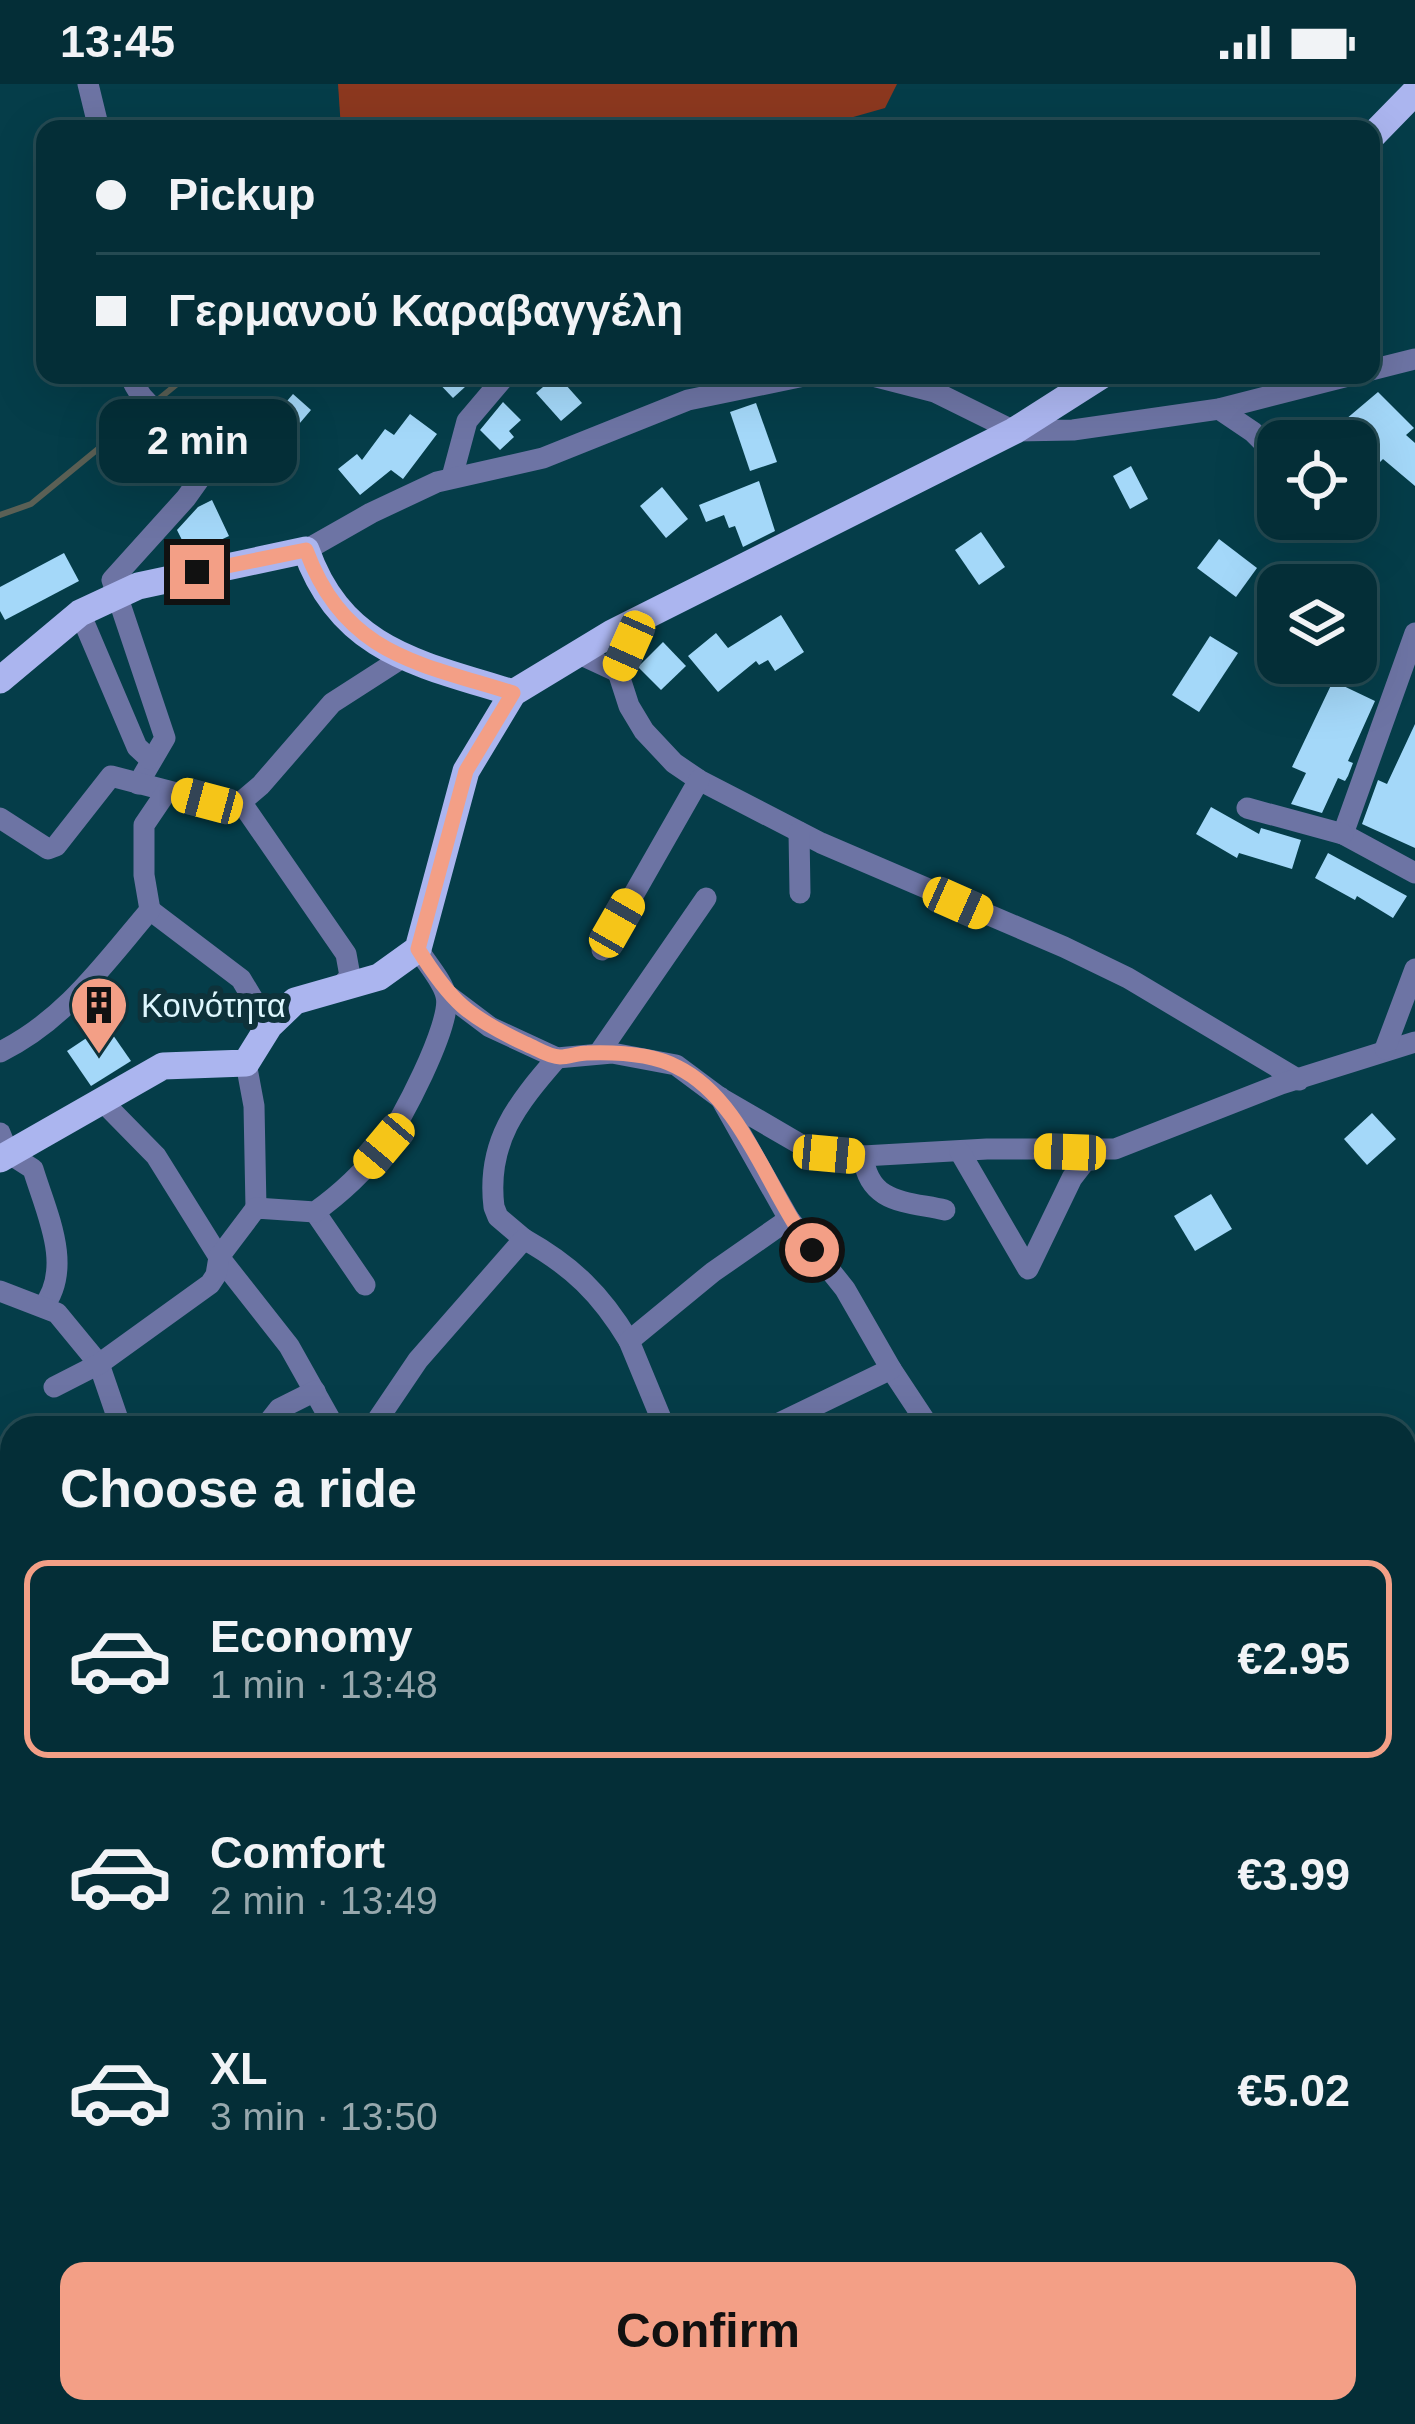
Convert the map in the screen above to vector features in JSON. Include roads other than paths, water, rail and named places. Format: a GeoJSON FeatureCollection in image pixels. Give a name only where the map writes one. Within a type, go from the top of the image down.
{"type":"FeatureCollection","features":[{"type":"Feature","properties":{"kind":"main road"},"geometry":{"type":"LineString","coordinates":[[1380,128],[1415,92]]}},
{"type":"Feature","properties":{"kind":"main road"},"geometry":{"type":"LineString","coordinates":[[3,1148],[74,1118],[164,1066],[246,1063],[269,1026],[295,1001],[379,977],[418,949],[466,771],[513,693],[577,653],[775,548],[1014,430],[1088,384]]}},
{"type":"Feature","properties":{"kind":"main road"},"geometry":{"type":"LineString","coordinates":[[0,680],[80,613],[160,578],[306,550],[345,619],[363,636],[402,658],[513,693]]}},
{"type":"Feature","properties":{"kind":"street"},"geometry":{"type":"LineString","coordinates":[[88,84],[97,120]]}},
{"type":"Feature","properties":{"kind":"street"},"geometry":{"type":"LineString","coordinates":[[1380,368],[1415,359]]}},
{"type":"Feature","properties":{"kind":"street"},"geometry":{"type":"LineString","coordinates":[[134,384],[141,397],[171,423],[223,446],[186,498],[112,580],[165,738],[138,784]]}},
{"type":"Feature","properties":{"kind":"street"},"geometry":{"type":"LineString","coordinates":[[452,477],[467,421],[498,384]]}},
{"type":"Feature","properties":{"kind":"street"},"geometry":{"type":"LineString","coordinates":[[306,550],[371,513],[452,477],[543,458],[726,389],[756,384]]}},
{"type":"Feature","properties":{"kind":"street"},"geometry":{"type":"LineString","coordinates":[[904,384],[935,392],[1014,430],[1073,430],[1220,409],[1319,384]]}},
{"type":"Feature","properties":{"kind":"street"},"geometry":{"type":"LineString","coordinates":[[1253,432],[1261,400]]}},
{"type":"Feature","properties":{"kind":"street"},"geometry":{"type":"LineString","coordinates":[[1220,409],[1257,436]]}},
{"type":"Feature","properties":{"kind":"street"},"geometry":{"type":"LineString","coordinates":[[80,613],[137,747],[150,758]]}},
{"type":"Feature","properties":{"kind":"street"},"geometry":{"type":"LineString","coordinates":[[641,621],[618,672],[629,706],[644,731],[698,780],[799,832],[1107,968],[1300,1080]]}},
{"type":"Feature","properties":{"kind":"street"},"geometry":{"type":"LineString","coordinates":[[1343,834],[1415,633]]}},
{"type":"Feature","properties":{"kind":"street"},"geometry":{"type":"LineString","coordinates":[[577,653],[618,672]]}},
{"type":"Feature","properties":{"kind":"street"},"geometry":{"type":"LineString","coordinates":[[0,818],[49,849],[111,776],[207,801],[241,802],[332,703],[402,658]]}},
{"type":"Feature","properties":{"kind":"street"},"geometry":{"type":"LineString","coordinates":[[602,950],[698,780]]}},
{"type":"Feature","properties":{"kind":"street"},"geometry":{"type":"LineString","coordinates":[[167,790],[144,825],[150,910],[241,979],[269,1026]]}},
{"type":"Feature","properties":{"kind":"street"},"geometry":{"type":"LineString","coordinates":[[241,802],[346,954],[350,976],[340,988]]}},
{"type":"Feature","properties":{"kind":"street"},"geometry":{"type":"LineString","coordinates":[[1247,808],[1343,834],[1415,873]]}},
{"type":"Feature","properties":{"kind":"street"},"geometry":{"type":"LineString","coordinates":[[799,832],[800,893]]}},
{"type":"Feature","properties":{"kind":"street"},"geometry":{"type":"LineString","coordinates":[[599,1053],[706,898]]}},
{"type":"Feature","properties":{"kind":"street"},"geometry":{"type":"LineString","coordinates":[[0,1052],[34,1035],[62,1013],[150,910]]}},
{"type":"Feature","properties":{"kind":"street"},"geometry":{"type":"LineString","coordinates":[[418,949],[446,994],[490,1027],[556,1058],[635,1055],[676,1066],[805,1147],[863,1156],[1115,1149],[1385,1048],[1415,1042]]}},
{"type":"Feature","properties":{"kind":"street"},"geometry":{"type":"LineString","coordinates":[[1385,1048],[1415,969]]}},
{"type":"Feature","properties":{"kind":"street"},"geometry":{"type":"LineString","coordinates":[[256,1208],[315,1212],[384,1146],[432,1053],[447,1009],[446,994]]}},
{"type":"Feature","properties":{"kind":"street"},"geometry":{"type":"LineString","coordinates":[[556,1058],[515,1106],[501,1134],[494,1208],[524,1239],[560,1259],[606,1302],[660,1416]]}},
{"type":"Feature","properties":{"kind":"street"},"geometry":{"type":"LineString","coordinates":[[54,1387],[99,1364],[210,1284],[219,1257],[256,1208],[254,1106],[246,1063]]}},
{"type":"Feature","properties":{"kind":"street"},"geometry":{"type":"LineString","coordinates":[[719,1097],[789,1220],[845,1289],[922,1416]]}},
{"type":"Feature","properties":{"kind":"street"},"geometry":{"type":"LineString","coordinates":[[103,1102],[156,1156],[219,1257],[289,1346],[329,1416]]}},
{"type":"Feature","properties":{"kind":"street"},"geometry":{"type":"LineString","coordinates":[[3,1148],[33,1169],[55,1244],[58,1277],[43,1307]]}},
{"type":"Feature","properties":{"kind":"street"},"geometry":{"type":"LineString","coordinates":[[960,1152],[1028,1269],[1072,1178],[1092,1152]]}},
{"type":"Feature","properties":{"kind":"street"},"geometry":{"type":"LineString","coordinates":[[863,1156],[866,1179],[876,1190],[945,1210]]}},
{"type":"Feature","properties":{"kind":"street"},"geometry":{"type":"LineString","coordinates":[[315,1212],[365,1285]]}},
{"type":"Feature","properties":{"kind":"street"},"geometry":{"type":"LineString","coordinates":[[628,1342],[713,1272],[789,1220]]}},
{"type":"Feature","properties":{"kind":"street"},"geometry":{"type":"LineString","coordinates":[[380,1416],[418,1360],[524,1239]]}},
{"type":"Feature","properties":{"kind":"street"},"geometry":{"type":"LineString","coordinates":[[0,1291],[57,1313],[99,1364],[118,1416]]}},
{"type":"Feature","properties":{"kind":"street"},"geometry":{"type":"LineString","coordinates":[[794,1416],[891,1369]]}},
{"type":"Feature","properties":{"kind":"street"},"geometry":{"type":"LineString","coordinates":[[274,1416],[315,1391]]}},
{"type":"Feature","properties":{"kind":"waterway"},"geometry":{"type":"LineString","coordinates":[[0,515],[31,504],[177,384]]}},
{"type":"Feature","properties":{"kind":"place","name":"Κοινότητα"},"geometry":{"type":"Point","coordinates":[99,1056]}}]}
